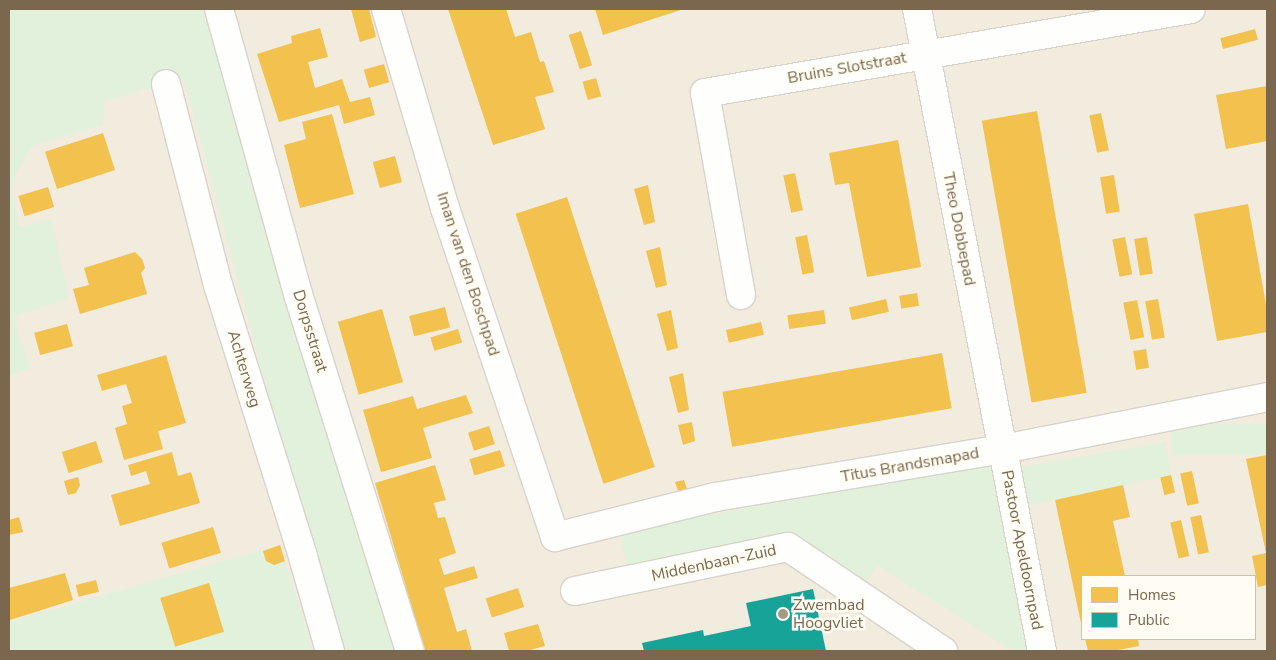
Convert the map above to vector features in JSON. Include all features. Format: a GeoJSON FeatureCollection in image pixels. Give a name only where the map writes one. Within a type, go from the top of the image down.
{"type":"FeatureCollection","features":[{"type":"Feature","properties":{"kind":"street","name":"Dorpsstraat"},"geometry":{"type":"LineString","coordinates":[[219,9],[298,294],[410,651]]}},
{"type":"Feature","properties":{"kind":"street","name":"Iman van den Boschpad"},"geometry":{"type":"LineString","coordinates":[[386,9],[445,208],[555,537]]}},
{"type":"Feature","properties":{"kind":"street","name":"Theo Dobbepad"},"geometry":{"type":"LineString","coordinates":[[917,9],[1003,449]]}},
{"type":"Feature","properties":{"kind":"street","name":"Bruins Slotstraat"},"geometry":{"type":"LineString","coordinates":[[741,295],[705,93],[1191,9]]}},
{"type":"Feature","properties":{"kind":"street","name":"Achterweg"},"geometry":{"type":"LineString","coordinates":[[166,84],[218,285],[330,651]]}},
{"type":"Feature","properties":{"kind":"street","name":"Titus Brandsmapad"},"geometry":{"type":"LineString","coordinates":[[555,537],[716,497],[1003,449],[1267,397]]}},
{"type":"Feature","properties":{"kind":"street","name":"Pastoor Apeldoornpad"},"geometry":{"type":"LineString","coordinates":[[1003,449],[1042,651]]}},
{"type":"Feature","properties":{"kind":"street","name":"Middenbaan-Zuid"},"geometry":{"type":"LineString","coordinates":[[575,591],[788,547],[943,651]]}},
{"type":"Feature","properties":{"kind":"shaded area"},"geometry":{"type":"Polygon","coordinates":[[[9,9],[1267,9],[1267,651],[9,651],[9,9]]]}},
{"type":"Feature","properties":{"kind":"green space"},"geometry":{"type":"Polygon","coordinates":[[[9,9],[203,9],[396,651],[344,651],[288,469],[184,78],[105,101],[102,125],[32,146],[15,176],[14,194],[19,227],[51,219],[69,298],[14,317],[30,368],[9,376],[9,9]]]}},
{"type":"Feature","properties":{"kind":"green space"},"geometry":{"type":"Polygon","coordinates":[[[1171,424],[1267,424],[1267,455],[1171,455],[1171,424]]]}},
{"type":"Feature","properties":{"kind":"green space"},"geometry":{"type":"Polygon","coordinates":[[[1165,442],[1171,475],[1024,506],[1016,468],[1165,442]]]}},
{"type":"Feature","properties":{"kind":"green space"},"geometry":{"type":"Polygon","coordinates":[[[990,465],[1029,651],[1013,651],[877,565],[866,585],[788,535],[628,568],[619,531],[990,465]]]}},
{"type":"Feature","properties":{"kind":"green space"},"geometry":{"type":"Polygon","coordinates":[[[280,545],[313,651],[9,651],[9,622],[280,545]]]}},
{"type":"Feature","properties":{"kind":"building: Homes"},"geometry":{"type":"Polygon","coordinates":[[[351,9],[369,9],[376,37],[360,42],[351,9]]]}},
{"type":"Feature","properties":{"kind":"building: Homes"},"geometry":{"type":"Polygon","coordinates":[[[448,9],[506,9],[515,37],[531,32],[540,62],[544,61],[554,92],[535,97],[545,129],[493,145],[448,9]]]}},
{"type":"Feature","properties":{"kind":"building: Homes"},"geometry":{"type":"Polygon","coordinates":[[[595,9],[684,9],[603,35],[595,9]]]}},
{"type":"Feature","properties":{"kind":"building: Homes"},"geometry":{"type":"Polygon","coordinates":[[[320,28],[328,57],[308,62],[315,88],[342,79],[350,102],[370,97],[375,115],[344,124],[339,105],[279,122],[257,54],[292,43],[291,36],[320,28]]]}},
{"type":"Feature","properties":{"kind":"building: Homes"},"geometry":{"type":"Polygon","coordinates":[[[1255,29],[1258,40],[1223,49],[1220,38],[1255,29]]]}},
{"type":"Feature","properties":{"kind":"building: Homes"},"geometry":{"type":"Polygon","coordinates":[[[581,31],[592,65],[580,69],[569,35],[581,31]]]}},
{"type":"Feature","properties":{"kind":"building: Homes"},"geometry":{"type":"Polygon","coordinates":[[[384,64],[389,82],[369,88],[364,70],[384,64]]]}},
{"type":"Feature","properties":{"kind":"building: Homes"},"geometry":{"type":"Polygon","coordinates":[[[596,78],[601,96],[588,100],[583,82],[596,78]]]}},
{"type":"Feature","properties":{"kind":"building: Homes"},"geometry":{"type":"Polygon","coordinates":[[[1267,86],[1267,141],[1226,149],[1216,95],[1267,86]]]}},
{"type":"Feature","properties":{"kind":"building: Homes"},"geometry":{"type":"Polygon","coordinates":[[[1037,111],[1087,393],[1032,402],[982,121],[1037,111]]]}},
{"type":"Feature","properties":{"kind":"building: Homes"},"geometry":{"type":"Polygon","coordinates":[[[1101,113],[1109,150],[1097,153],[1089,115],[1101,113]]]}},
{"type":"Feature","properties":{"kind":"building: Homes"},"geometry":{"type":"Polygon","coordinates":[[[332,114],[354,194],[300,208],[284,145],[306,139],[302,122],[332,114]]]}},
{"type":"Feature","properties":{"kind":"building: Homes"},"geometry":{"type":"Polygon","coordinates":[[[103,133],[115,170],[57,189],[45,152],[103,133]]]}},
{"type":"Feature","properties":{"kind":"building: Homes"},"geometry":{"type":"Polygon","coordinates":[[[898,140],[921,267],[867,277],[849,183],[835,185],[829,153],[898,140]]]}},
{"type":"Feature","properties":{"kind":"building: Homes"},"geometry":{"type":"Polygon","coordinates":[[[395,156],[402,182],[380,188],[373,162],[395,156]]]}},
{"type":"Feature","properties":{"kind":"building: Homes"},"geometry":{"type":"Polygon","coordinates":[[[795,173],[803,210],[791,213],[783,175],[795,173]]]}},
{"type":"Feature","properties":{"kind":"building: Homes"},"geometry":{"type":"Polygon","coordinates":[[[1114,175],[1120,212],[1106,214],[1100,177],[1114,175]]]}},
{"type":"Feature","properties":{"kind":"building: Homes"},"geometry":{"type":"Polygon","coordinates":[[[648,185],[655,222],[644,225],[634,189],[648,185]]]}},
{"type":"Feature","properties":{"kind":"building: Homes"},"geometry":{"type":"Polygon","coordinates":[[[48,187],[54,207],[24,216],[18,196],[48,187]]]}},
{"type":"Feature","properties":{"kind":"building: Homes"},"geometry":{"type":"Polygon","coordinates":[[[567,197],[655,467],[603,484],[516,214],[567,197]]]}},
{"type":"Feature","properties":{"kind":"building: Homes"},"geometry":{"type":"Polygon","coordinates":[[[1248,204],[1267,310],[1267,332],[1217,341],[1194,214],[1248,204]]]}},
{"type":"Feature","properties":{"kind":"building: Homes"},"geometry":{"type":"Polygon","coordinates":[[[807,235],[814,272],[802,275],[795,237],[807,235]]]}},
{"type":"Feature","properties":{"kind":"building: Homes"},"geometry":{"type":"Polygon","coordinates":[[[1125,237],[1132,274],[1119,277],[1112,239],[1125,237]]]}},
{"type":"Feature","properties":{"kind":"building: Homes"},"geometry":{"type":"Polygon","coordinates":[[[1147,237],[1153,274],[1140,276],[1134,239],[1147,237]]]}},
{"type":"Feature","properties":{"kind":"building: Homes"},"geometry":{"type":"Polygon","coordinates":[[[660,247],[667,285],[656,288],[646,251],[660,247]]]}},
{"type":"Feature","properties":{"kind":"building: Homes"},"geometry":{"type":"Polygon","coordinates":[[[135,252],[142,259],[145,268],[141,273],[147,294],[80,314],[73,289],[89,285],[84,268],[135,252]]]}},
{"type":"Feature","properties":{"kind":"building: Homes"},"geometry":{"type":"Polygon","coordinates":[[[917,293],[919,306],[901,309],[899,296],[917,293]]]}},
{"type":"Feature","properties":{"kind":"building: Homes"},"geometry":{"type":"Polygon","coordinates":[[[886,299],[889,312],[852,320],[849,308],[886,299]]]}},
{"type":"Feature","properties":{"kind":"building: Homes"},"geometry":{"type":"Polygon","coordinates":[[[1158,299],[1165,337],[1152,340],[1145,301],[1158,299]]]}},
{"type":"Feature","properties":{"kind":"building: Homes"},"geometry":{"type":"Polygon","coordinates":[[[1137,300],[1144,337],[1131,340],[1123,303],[1137,300]]]}},
{"type":"Feature","properties":{"kind":"building: Homes"},"geometry":{"type":"Polygon","coordinates":[[[445,307],[450,327],[414,336],[409,316],[445,307]]]}},
{"type":"Feature","properties":{"kind":"building: Homes"},"geometry":{"type":"Polygon","coordinates":[[[382,309],[403,382],[359,395],[338,322],[382,309]]]}},
{"type":"Feature","properties":{"kind":"building: Homes"},"geometry":{"type":"Polygon","coordinates":[[[671,310],[678,348],[667,351],[657,314],[671,310]]]}},
{"type":"Feature","properties":{"kind":"building: Homes"},"geometry":{"type":"Polygon","coordinates":[[[824,310],[826,324],[789,329],[787,315],[824,310]]]}},
{"type":"Feature","properties":{"kind":"building: Homes"},"geometry":{"type":"Polygon","coordinates":[[[761,322],[764,335],[729,343],[726,330],[761,322]]]}},
{"type":"Feature","properties":{"kind":"building: Homes"},"geometry":{"type":"Polygon","coordinates":[[[67,324],[73,346],[40,355],[34,333],[67,324]]]}},
{"type":"Feature","properties":{"kind":"building: Homes"},"geometry":{"type":"Polygon","coordinates":[[[458,329],[462,342],[434,351],[430,337],[458,329]]]}},
{"type":"Feature","properties":{"kind":"building: Homes"},"geometry":{"type":"Polygon","coordinates":[[[1146,349],[1149,368],[1136,370],[1133,351],[1146,349]]]}},
{"type":"Feature","properties":{"kind":"building: Homes"},"geometry":{"type":"Polygon","coordinates":[[[942,353],[952,408],[732,447],[722,392],[942,353]]]}},
{"type":"Feature","properties":{"kind":"building: Homes"},"geometry":{"type":"Polygon","coordinates":[[[166,355],[186,423],[158,431],[163,449],[124,460],[115,428],[127,424],[122,406],[132,403],[126,384],[102,391],[97,375],[166,355]]]}},
{"type":"Feature","properties":{"kind":"building: Homes"},"geometry":{"type":"Polygon","coordinates":[[[683,373],[689,410],[678,413],[669,377],[683,373]]]}},
{"type":"Feature","properties":{"kind":"building: Homes"},"geometry":{"type":"Polygon","coordinates":[[[466,395],[473,413],[423,428],[432,458],[381,472],[363,410],[413,396],[417,409],[466,395]]]}},
{"type":"Feature","properties":{"kind":"building: Homes"},"geometry":{"type":"Polygon","coordinates":[[[692,422],[695,441],[683,445],[678,425],[692,422]]]}},
{"type":"Feature","properties":{"kind":"building: Homes"},"geometry":{"type":"Polygon","coordinates":[[[489,426],[495,444],[474,451],[468,433],[489,426]]]}},
{"type":"Feature","properties":{"kind":"building: Homes"},"geometry":{"type":"Polygon","coordinates":[[[96,441],[103,462],[69,473],[62,452],[96,441]]]}},
{"type":"Feature","properties":{"kind":"building: Homes"},"geometry":{"type":"Polygon","coordinates":[[[500,450],[505,466],[474,476],[469,459],[500,450]]]}},
{"type":"Feature","properties":{"kind":"building: Homes"},"geometry":{"type":"Polygon","coordinates":[[[172,452],[178,476],[191,472],[200,503],[120,526],[111,495],[150,484],[146,471],[131,476],[128,465],[172,452]]]}},
{"type":"Feature","properties":{"kind":"building: Homes"},"geometry":{"type":"Polygon","coordinates":[[[1267,455],[1267,585],[1258,587],[1252,556],[1266,553],[1246,459],[1267,455]]]}},
{"type":"Feature","properties":{"kind":"building: Homes"},"geometry":{"type":"Polygon","coordinates":[[[435,465],[446,500],[434,503],[438,518],[445,517],[456,553],[439,559],[444,575],[474,566],[478,578],[444,588],[457,632],[466,629],[472,651],[425,651],[375,483],[435,465]]]}},
{"type":"Feature","properties":{"kind":"building: Homes"},"geometry":{"type":"Polygon","coordinates":[[[1192,471],[1199,503],[1187,506],[1180,473],[1192,471]]]}},
{"type":"Feature","properties":{"kind":"building: Homes"},"geometry":{"type":"Polygon","coordinates":[[[1171,475],[1175,493],[1164,495],[1160,477],[1171,475]]]}},
{"type":"Feature","properties":{"kind":"building: Homes"},"geometry":{"type":"Polygon","coordinates":[[[78,477],[80,485],[76,493],[68,495],[64,481],[78,477]]]}},
{"type":"Feature","properties":{"kind":"building: Homes"},"geometry":{"type":"Polygon","coordinates":[[[684,480],[687,489],[678,491],[675,482],[684,480]]]}},
{"type":"Feature","properties":{"kind":"building: Homes"},"geometry":{"type":"Polygon","coordinates":[[[1123,485],[1130,517],[1113,521],[1125,575],[1081,575],[1081,623],[1055,500],[1123,485]]]}},
{"type":"Feature","properties":{"kind":"building: Homes"},"geometry":{"type":"Polygon","coordinates":[[[1201,515],[1209,552],[1198,554],[1190,517],[1201,515]]]}},
{"type":"Feature","properties":{"kind":"building: Homes"},"geometry":{"type":"Polygon","coordinates":[[[19,517],[23,532],[9,535],[9,520],[19,517]]]}},
{"type":"Feature","properties":{"kind":"building: Homes"},"geometry":{"type":"Polygon","coordinates":[[[1181,520],[1189,556],[1179,559],[1170,522],[1181,520]]]}},
{"type":"Feature","properties":{"kind":"building: Homes"},"geometry":{"type":"Polygon","coordinates":[[[213,527],[221,553],[169,569],[161,543],[213,527]]]}},
{"type":"Feature","properties":{"kind":"building: Homes"},"geometry":{"type":"Polygon","coordinates":[[[280,545],[285,561],[274,565],[266,561],[263,551],[280,545]]]}},
{"type":"Feature","properties":{"kind":"building: Homes"},"geometry":{"type":"Polygon","coordinates":[[[65,573],[73,600],[10,620],[9,588],[65,573]]]}},
{"type":"Feature","properties":{"kind":"building: Homes"},"geometry":{"type":"Polygon","coordinates":[[[96,580],[99,592],[79,597],[76,585],[96,580]]]}},
{"type":"Feature","properties":{"kind":"building: Homes"},"geometry":{"type":"Polygon","coordinates":[[[209,583],[224,632],[175,647],[160,598],[209,583]]]}},
{"type":"Feature","properties":{"kind":"building: Homes"},"geometry":{"type":"Polygon","coordinates":[[[518,588],[524,607],[492,618],[486,599],[518,588]]]}},
{"type":"Feature","properties":{"kind":"building: Homes"},"geometry":{"type":"Polygon","coordinates":[[[538,624],[545,646],[526,651],[509,651],[504,633],[538,624]]]}},
{"type":"Feature","properties":{"kind":"building: Homes"},"geometry":{"type":"Polygon","coordinates":[[[1085,640],[1138,640],[1139,646],[1113,651],[1088,651],[1085,640]]]}},
{"type":"Feature","properties":{"kind":"building: Public","name":"Zwembad Hoogvliet"},"geometry":{"type":"Polygon","coordinates":[[[813,589],[826,651],[644,651],[642,643],[703,630],[704,636],[751,626],[746,603],[813,589]]]}},
{"type":"Feature","properties":{"kind":"place","name":"Zwembad Hoogvliet"},"geometry":{"type":"Point","coordinates":[783,614]}}]}
